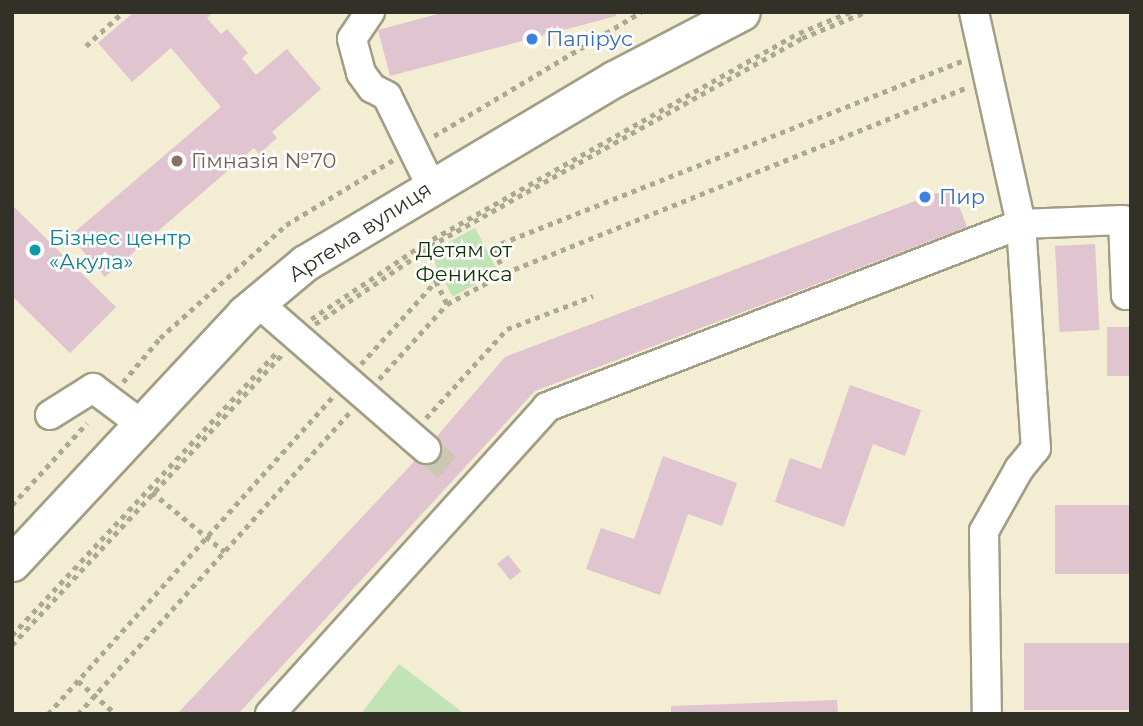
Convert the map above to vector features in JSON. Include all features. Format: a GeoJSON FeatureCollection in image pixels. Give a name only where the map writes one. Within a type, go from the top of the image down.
{"type":"FeatureCollection","features":[{"type":"Feature","properties":{"kind":"main road","name":"Артема вулиця"},"geometry":{"type":"LineString","coordinates":[[12,563],[257,302],[305,263],[614,79],[742,12]]}},
{"type":"Feature","properties":{"kind":"lane"},"geometry":{"type":"LineString","coordinates":[[370,12],[352,39],[361,73],[372,88],[387,96],[431,186]]}},
{"type":"Feature","properties":{"kind":"lane"},"geometry":{"type":"LineString","coordinates":[[974,12],[1021,224],[1036,448],[1018,469],[984,531],[987,714]]}},
{"type":"Feature","properties":{"kind":"lane"},"geometry":{"type":"LineString","coordinates":[[271,714],[465,483],[547,407],[1021,224],[1123,220],[1126,295],[1131,295]]}},
{"type":"Feature","properties":{"kind":"lane"},"geometry":{"type":"LineString","coordinates":[[257,302],[418,442]]}},
{"type":"Feature","properties":{"kind":"lane"},"geometry":{"type":"LineString","coordinates":[[50,415],[93,388],[141,424]]}},
{"type":"Feature","properties":{"kind":"path"},"geometry":{"type":"LineString","coordinates":[[86,46],[123,12]]}},
{"type":"Feature","properties":{"kind":"path"},"geometry":{"type":"LineString","coordinates":[[625,12],[628,20],[641,12]]}},
{"type":"Feature","properties":{"kind":"path"},"geometry":{"type":"LineString","coordinates":[[12,635],[296,336],[424,244],[799,33],[850,12]]}},
{"type":"Feature","properties":{"kind":"path"},"geometry":{"type":"LineString","coordinates":[[296,336],[439,241],[802,38],[865,12]]}},
{"type":"Feature","properties":{"kind":"path"},"geometry":{"type":"LineString","coordinates":[[505,272],[492,247],[986,65]]}},
{"type":"Feature","properties":{"kind":"path"},"geometry":{"type":"LineString","coordinates":[[48,714],[207,537],[356,388],[447,304],[505,272],[986,65]]}},
{"type":"Feature","properties":{"kind":"path"},"geometry":{"type":"LineString","coordinates":[[78,714],[225,552],[356,388],[436,281],[447,304]]}},
{"type":"Feature","properties":{"kind":"path"},"geometry":{"type":"LineString","coordinates":[[418,442],[507,329],[593,296]]}},
{"type":"Feature","properties":{"kind":"path"},"geometry":{"type":"LineString","coordinates":[[151,491],[225,552]]}},
{"type":"Feature","properties":{"kind":"path"},"geometry":{"type":"LineString","coordinates":[[12,645],[151,491]]}},
{"type":"Feature","properties":{"kind":"path"},"geometry":{"type":"LineString","coordinates":[[78,681],[116,714]]}},
{"type":"Feature","properties":{"kind":"green space","name":"Детям от Феникса"},"geometry":{"type":"Polygon","coordinates":[[[475,228],[498,272],[453,297],[429,252],[475,228]]]}},
{"type":"Feature","properties":{"kind":"green space"},"geometry":{"type":"Polygon","coordinates":[[[399,664],[461,711],[459,714],[361,714],[399,664]]]}},
{"type":"Feature","properties":{"kind":"building"},"geometry":{"type":"Polygon","coordinates":[[[134,12],[213,12],[207,18],[221,34],[227,29],[248,53],[242,58],[256,75],[287,49],[321,89],[272,132],[277,138],[259,154],[254,148],[105,277],[70,236],[221,107],[171,48],[132,82],[98,43],[134,12]]]}},
{"type":"Feature","properties":{"kind":"building"},"geometry":{"type":"Polygon","coordinates":[[[445,12],[615,12],[616,16],[390,76],[378,30],[445,12]]]}},
{"type":"Feature","properties":{"kind":"building"},"geometry":{"type":"Polygon","coordinates":[[[952,187],[967,227],[535,391],[238,714],[177,714],[426,449],[505,357],[952,187]]]}},
{"type":"Feature","properties":{"kind":"building","name":"Бізнес центр «Акула»"},"geometry":{"type":"Polygon","coordinates":[[[12,205],[116,307],[70,353],[12,296],[12,205]]]}},
{"type":"Feature","properties":{"kind":"building"},"geometry":{"type":"Polygon","coordinates":[[[1095,244],[1100,330],[1060,332],[1055,246],[1095,244]]]}},
{"type":"Feature","properties":{"kind":"building"},"geometry":{"type":"Polygon","coordinates":[[[1107,327],[1131,327],[1131,376],[1107,376],[1107,327]]]}},
{"type":"Feature","properties":{"kind":"building"},"geometry":{"type":"Polygon","coordinates":[[[850,385],[921,410],[905,456],[873,444],[844,527],[775,502],[790,458],[821,469],[850,385]]]}},
{"type":"Feature","properties":{"kind":"building"},"geometry":{"type":"Polygon","coordinates":[[[663,456],[737,483],[722,526],[688,514],[660,595],[586,569],[601,528],[634,539],[663,456]]]}},
{"type":"Feature","properties":{"kind":"building"},"geometry":{"type":"Polygon","coordinates":[[[1055,505],[1131,505],[1131,574],[1055,574],[1055,505]]]}},
{"type":"Feature","properties":{"kind":"building"},"geometry":{"type":"Polygon","coordinates":[[[508,555],[521,571],[510,580],[497,564],[508,555]]]}},
{"type":"Feature","properties":{"kind":"building"},"geometry":{"type":"Polygon","coordinates":[[[1024,643],[1131,643],[1131,710],[1024,710],[1024,643]]]}},
{"type":"Feature","properties":{"kind":"building"},"geometry":{"type":"Polygon","coordinates":[[[837,700],[838,714],[671,714],[671,706],[837,700]]]}},
{"type":"Feature","properties":{"kind":"tunnel"},"geometry":{"type":"LineString","coordinates":[[426,449],[457,476]]}},
{"type":"Feature","properties":{"kind":"place","name":"Папірус"},"geometry":{"type":"Point","coordinates":[532,39]}},
{"type":"Feature","properties":{"kind":"place","name":"Гімназія №70"},"geometry":{"type":"Point","coordinates":[177,161]}},
{"type":"Feature","properties":{"kind":"place","name":"Пир"},"geometry":{"type":"Point","coordinates":[925,197]}},
{"type":"Feature","properties":{"kind":"place","name":"Бізнес центр «Акула»"},"geometry":{"type":"Point","coordinates":[35,250]}}]}
